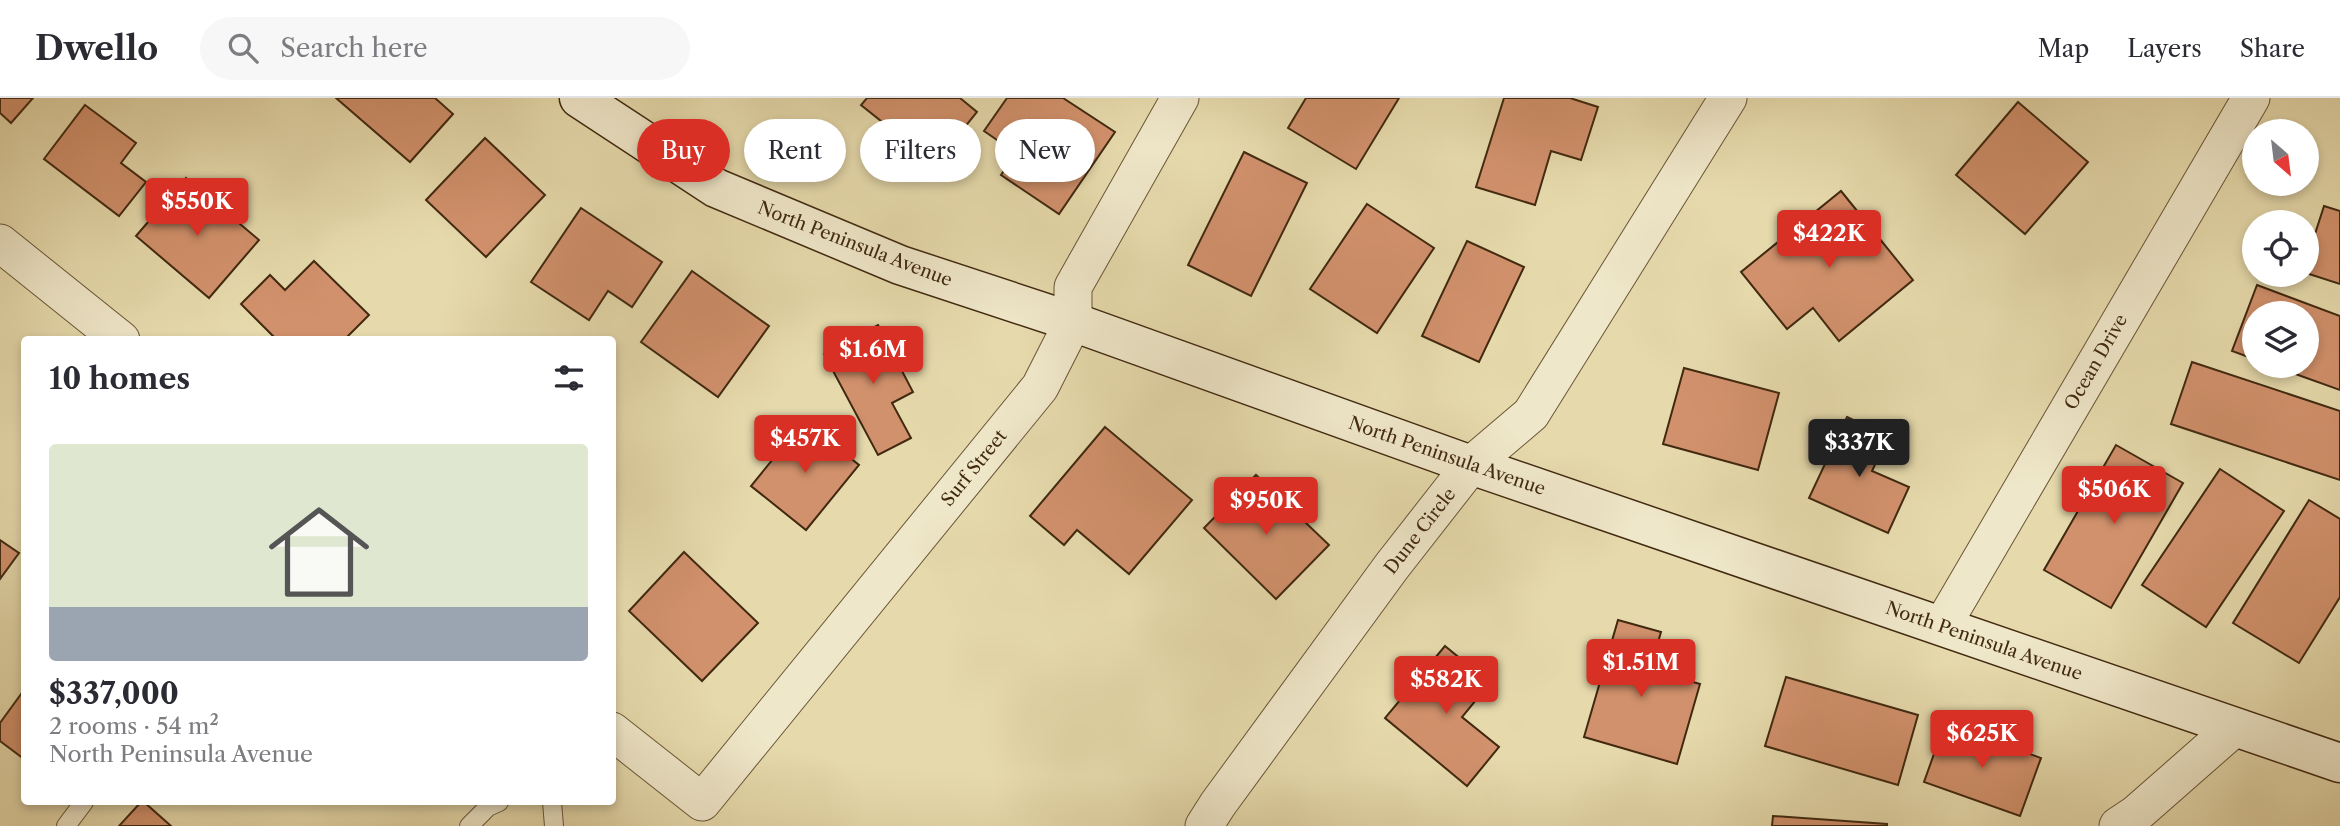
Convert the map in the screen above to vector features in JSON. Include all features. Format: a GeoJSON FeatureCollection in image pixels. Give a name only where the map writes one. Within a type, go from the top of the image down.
{"type":"FeatureCollection","features":[{"type":"Feature","properties":{"kind":"street","name":"North Peninsula Avenue"},"geometry":{"type":"LineString","coordinates":[[579,98],[716,188],[900,265],[1073,322],[1471,465],[2340,763]]}},
{"type":"Feature","properties":{"kind":"street","name":"Surf Street"},"geometry":{"type":"LineString","coordinates":[[616,734],[702,802],[1040,387],[1073,322],[1073,287],[1180,98]]}},
{"type":"Feature","properties":{"kind":"street","name":"Dune Circle"},"geometry":{"type":"LineString","coordinates":[[1204,826],[1392,566],[1471,465],[1531,414],[1728,98]]}},
{"type":"Feature","properties":{"kind":"street","name":"Ocean Drive"},"geometry":{"type":"LineString","coordinates":[[1942,626],[2250,98]]}},
{"type":"Feature","properties":{"kind":"street"},"geometry":{"type":"LineString","coordinates":[[0,243],[116,336]]}},
{"type":"Feature","properties":{"kind":"street"},"geometry":{"type":"LineString","coordinates":[[2118,826],[2136,814],[2235,727]]}},
{"type":"Feature","properties":{"kind":"lane"},"geometry":{"type":"LineString","coordinates":[[66,826],[82,805]]}},
{"type":"Feature","properties":{"kind":"lane"},"geometry":{"type":"LineString","coordinates":[[469,826],[492,805]]}},
{"type":"Feature","properties":{"kind":"lane"},"geometry":{"type":"LineString","coordinates":[[552,805],[554,826]]}},
{"type":"Feature","properties":{"kind":"building"},"geometry":{"type":"Polygon","coordinates":[[[0,98],[33,98],[11,123],[0,113],[0,98]]]}},
{"type":"Feature","properties":{"kind":"building"},"geometry":{"type":"Polygon","coordinates":[[[336,98],[435,98],[453,114],[410,162],[336,98]]]}},
{"type":"Feature","properties":{"kind":"building"},"geometry":{"type":"Polygon","coordinates":[[[867,98],[960,98],[977,112],[971,119],[879,119],[861,105],[867,98]]]}},
{"type":"Feature","properties":{"kind":"building"},"geometry":{"type":"Polygon","coordinates":[[[1007,98],[1063,98],[1115,132],[1095,161],[1095,119],[995,119],[995,139],[984,131],[1007,98]]]}},
{"type":"Feature","properties":{"kind":"building"},"geometry":{"type":"Polygon","coordinates":[[[1306,98],[1399,98],[1356,169],[1288,128],[1306,98]]]}},
{"type":"Feature","properties":{"kind":"building"},"geometry":{"type":"Polygon","coordinates":[[[1504,98],[1570,98],[1598,107],[1581,160],[1551,151],[1535,205],[1476,187],[1504,98]]]}},
{"type":"Feature","properties":{"kind":"building"},"geometry":{"type":"Polygon","coordinates":[[[2018,102],[2088,162],[2025,234],[1956,175],[2018,102]]]}},
{"type":"Feature","properties":{"kind":"building"},"geometry":{"type":"Polygon","coordinates":[[[85,105],[136,143],[121,163],[146,182],[119,216],[44,159],[85,105]]]}},
{"type":"Feature","properties":{"kind":"building"},"geometry":{"type":"Polygon","coordinates":[[[485,138],[545,195],[486,257],[426,200],[485,138]]]}},
{"type":"Feature","properties":{"kind":"building"},"geometry":{"type":"Polygon","coordinates":[[[1244,152],[1307,183],[1251,296],[1188,265],[1244,152]]]}},
{"type":"Feature","properties":{"kind":"building"},"geometry":{"type":"Polygon","coordinates":[[[186,178],[259,240],[209,298],[136,236],[186,178]]]}},
{"type":"Feature","properties":{"kind":"building"},"geometry":{"type":"Polygon","coordinates":[[[1011,182],[1081,182],[1059,214],[1011,182]]]}},
{"type":"Feature","properties":{"kind":"building"},"geometry":{"type":"Polygon","coordinates":[[[1841,191],[1913,280],[1839,341],[1813,308],[1787,329],[1741,272],[1841,191]]]}},
{"type":"Feature","properties":{"kind":"building"},"geometry":{"type":"Polygon","coordinates":[[[1367,204],[1434,248],[1377,333],[1310,289],[1367,204]]]}},
{"type":"Feature","properties":{"kind":"building"},"geometry":{"type":"Polygon","coordinates":[[[2324,206],[2340,211],[2340,284],[2319,277],[2319,222],[2324,206]]]}},
{"type":"Feature","properties":{"kind":"building"},"geometry":{"type":"Polygon","coordinates":[[[581,208],[662,262],[632,307],[608,291],[589,320],[531,282],[581,208]]]}},
{"type":"Feature","properties":{"kind":"building"},"geometry":{"type":"Polygon","coordinates":[[[1467,241],[1524,267],[1479,362],[1422,336],[1467,241]]]}},
{"type":"Feature","properties":{"kind":"building"},"geometry":{"type":"Polygon","coordinates":[[[314,261],[369,315],[348,336],[273,336],[241,304],[270,275],[285,290],[314,261]]]}},
{"type":"Feature","properties":{"kind":"building"},"geometry":{"type":"Polygon","coordinates":[[[692,271],[769,326],[718,397],[641,342],[692,271]]]}},
{"type":"Feature","properties":{"kind":"building"},"geometry":{"type":"Polygon","coordinates":[[[2256,287],[2262,287],[2300,301],[2251,301],[2256,287]]]}},
{"type":"Feature","properties":{"kind":"building"},"geometry":{"type":"Polygon","coordinates":[[[2319,308],[2340,316],[2340,390],[2306,378],[2319,378],[2319,308]]]}},
{"type":"Feature","properties":{"kind":"building"},"geometry":{"type":"Polygon","coordinates":[[[878,325],[913,392],[892,403],[911,438],[878,455],[824,354],[878,325]]]}},
{"type":"Feature","properties":{"kind":"building"},"geometry":{"type":"Polygon","coordinates":[[[2242,325],[2242,355],[2232,351],[2242,325]]]}},
{"type":"Feature","properties":{"kind":"building"},"geometry":{"type":"Polygon","coordinates":[[[2192,362],[2340,411],[2340,480],[2171,424],[2192,362]]]}},
{"type":"Feature","properties":{"kind":"building"},"geometry":{"type":"Polygon","coordinates":[[[1684,368],[1779,393],[1758,470],[1663,444],[1684,368]]]}},
{"type":"Feature","properties":{"kind":"building"},"geometry":{"type":"Polygon","coordinates":[[[1847,417],[1888,437],[1872,471],[1909,487],[1888,533],[1809,498],[1847,417]]]}},
{"type":"Feature","properties":{"kind":"building"},"geometry":{"type":"Polygon","coordinates":[[[804,421],[859,465],[806,530],[751,486],[804,421]]]}},
{"type":"Feature","properties":{"kind":"building"},"geometry":{"type":"Polygon","coordinates":[[[1105,427],[1192,500],[1129,574],[1077,530],[1064,545],[1030,516],[1105,427]]]}},
{"type":"Feature","properties":{"kind":"building"},"geometry":{"type":"Polygon","coordinates":[[[2116,445],[2183,483],[2111,608],[2044,570],[2116,445]]]}},
{"type":"Feature","properties":{"kind":"building"},"geometry":{"type":"Polygon","coordinates":[[[2220,469],[2284,511],[2206,627],[2142,585],[2220,469]]]}},
{"type":"Feature","properties":{"kind":"building"},"geometry":{"type":"Polygon","coordinates":[[[1256,475],[1329,545],[1276,599],[1204,528],[1256,475]]]}},
{"type":"Feature","properties":{"kind":"building"},"geometry":{"type":"Polygon","coordinates":[[[2309,500],[2340,519],[2340,597],[2299,663],[2233,623],[2309,500]]]}},
{"type":"Feature","properties":{"kind":"building"},"geometry":{"type":"Polygon","coordinates":[[[0,540],[19,553],[0,579],[0,540]]]}},
{"type":"Feature","properties":{"kind":"building"},"geometry":{"type":"Polygon","coordinates":[[[684,552],[758,623],[702,681],[629,611],[684,552]]]}},
{"type":"Feature","properties":{"kind":"building"},"geometry":{"type":"Polygon","coordinates":[[[1618,620],[1661,632],[1650,670],[1700,684],[1677,764],[1584,737],[1618,620]]]}},
{"type":"Feature","properties":{"kind":"building"},"geometry":{"type":"Polygon","coordinates":[[[1445,646],[1490,683],[1462,717],[1499,747],[1467,786],[1385,718],[1445,646]]]}},
{"type":"Feature","properties":{"kind":"building"},"geometry":{"type":"Polygon","coordinates":[[[1786,677],[1918,715],[1898,785],[1765,746],[1786,677]]]}},
{"type":"Feature","properties":{"kind":"building"},"geometry":{"type":"Polygon","coordinates":[[[21,694],[21,757],[0,741],[0,723],[21,694]]]}},
{"type":"Feature","properties":{"kind":"building"},"geometry":{"type":"Polygon","coordinates":[[[1945,723],[2041,758],[2020,816],[1924,782],[1945,723]]]}},
{"type":"Feature","properties":{"kind":"building"},"geometry":{"type":"Polygon","coordinates":[[[138,805],[147,805],[171,826],[119,826],[138,805]]]}},
{"type":"Feature","properties":{"kind":"building"},"geometry":{"type":"Polygon","coordinates":[[[1773,816],[1887,824],[1887,826],[1772,826],[1773,816]]]}}]}
